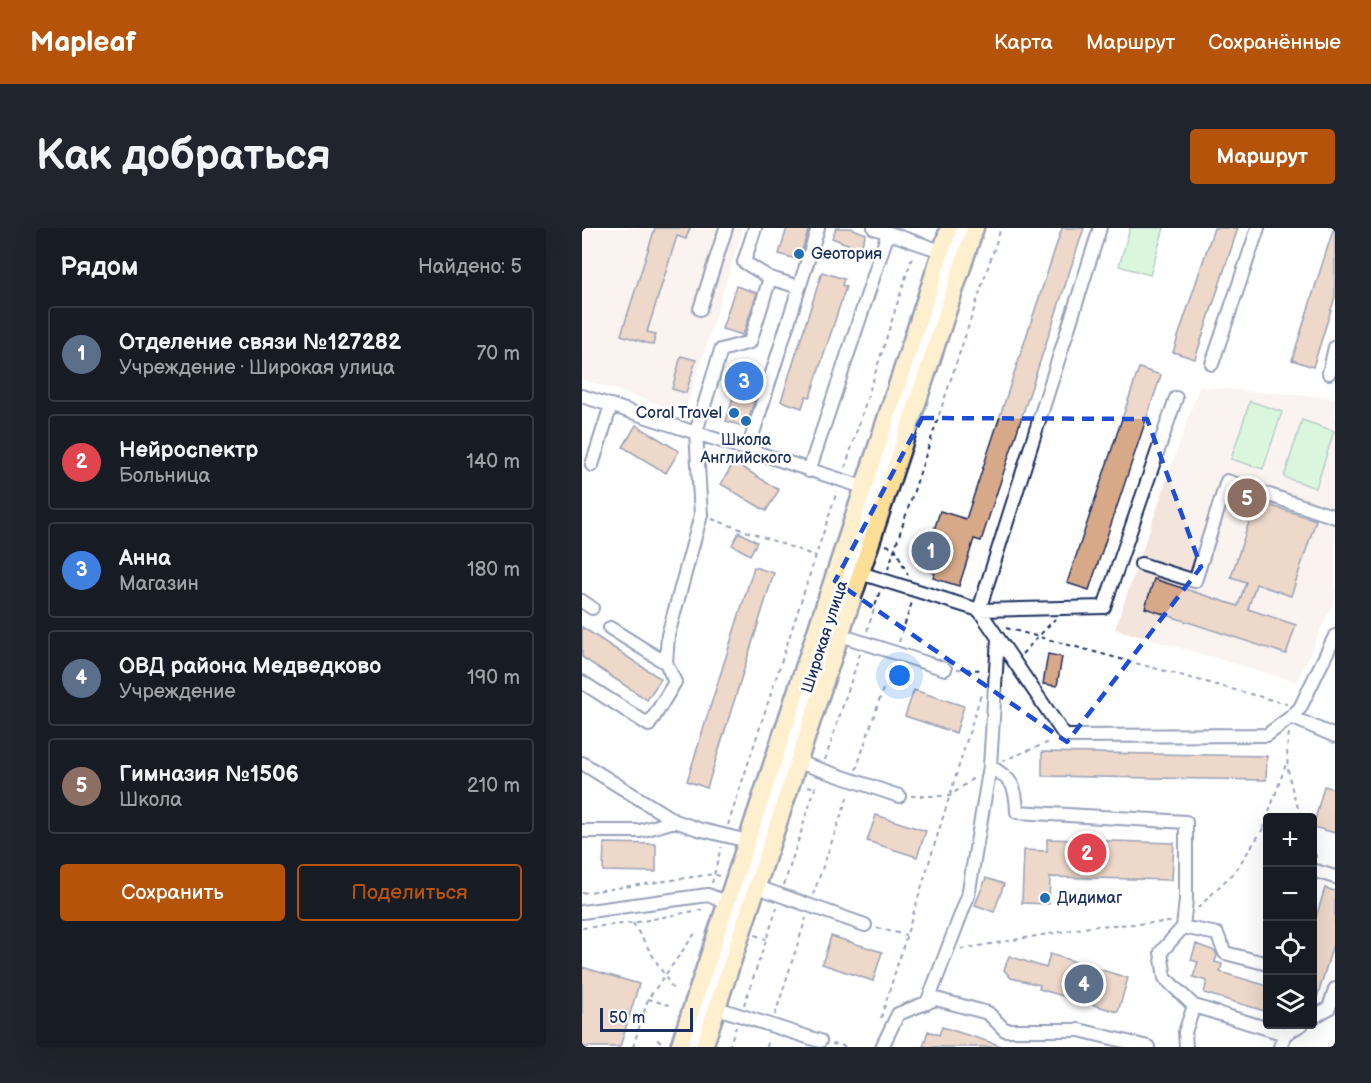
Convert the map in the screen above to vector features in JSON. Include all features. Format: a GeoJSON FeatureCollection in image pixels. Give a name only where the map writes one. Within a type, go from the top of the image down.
{"type":"FeatureCollection","features":[{"type":"Feature","properties":{"kind":"main road","name":"Широкая улица"},"geometry":{"type":"LineString","coordinates":[[704,1047],[717,1008],[738,906],[748,841],[844,562],[949,228]]}},
{"type":"Feature","properties":{"kind":"main road","name":"Широкая улица"},"geometry":{"type":"LineString","coordinates":[[674,1045],[738,906],[757,887],[883,504],[982,230]]}},
{"type":"Feature","properties":{"kind":"street"},"geometry":{"type":"LineString","coordinates":[[700,309],[726,228]]}},
{"type":"Feature","properties":{"kind":"street"},"geometry":{"type":"LineString","coordinates":[[755,228],[744,262],[770,278],[799,287]]}},
{"type":"Feature","properties":{"kind":"street"},"geometry":{"type":"LineString","coordinates":[[748,449],[818,228]]}},
{"type":"Feature","properties":{"kind":"street"},"geometry":{"type":"LineString","coordinates":[[874,228],[941,251]]}},
{"type":"Feature","properties":{"kind":"street","name":"Широкая улица"},"geometry":{"type":"LineString","coordinates":[[863,498],[961,228]]}},
{"type":"Feature","properties":{"kind":"street"},"geometry":{"type":"LineString","coordinates":[[1100,228],[980,610],[1065,736],[1268,735],[1296,712],[1329,665],[1335,636]]}},
{"type":"Feature","properties":{"kind":"street"},"geometry":{"type":"LineString","coordinates":[[1212,364],[1258,228]]}},
{"type":"Feature","properties":{"kind":"street"},"geometry":{"type":"LineString","coordinates":[[809,471],[888,233]]}},
{"type":"Feature","properties":{"kind":"street"},"geometry":{"type":"LineString","coordinates":[[582,682],[649,724],[675,682],[666,663],[668,635],[700,515],[696,432],[721,350],[750,342],[770,278]]}},
{"type":"Feature","properties":{"kind":"street"},"geometry":{"type":"LineString","coordinates":[[1329,373],[1335,348]]}},
{"type":"Feature","properties":{"kind":"street"},"geometry":{"type":"LineString","coordinates":[[582,396],[841,480],[877,511],[883,504]]}},
{"type":"Feature","properties":{"kind":"street"},"geometry":{"type":"LineString","coordinates":[[844,562],[859,564],[860,573],[980,610],[1104,607],[1176,398]]}},
{"type":"Feature","properties":{"kind":"street"},"geometry":{"type":"LineString","coordinates":[[592,465],[611,405]]}},
{"type":"Feature","properties":{"kind":"street"},"geometry":{"type":"LineString","coordinates":[[1141,564],[1195,580],[1227,481],[1335,518]]}},
{"type":"Feature","properties":{"kind":"street","name":"Широкая улица"},"geometry":{"type":"LineString","coordinates":[[690,1047],[738,906],[844,562]]}},
{"type":"Feature","properties":{"kind":"street"},"geometry":{"type":"LineString","coordinates":[[610,628],[666,663]]}},
{"type":"Feature","properties":{"kind":"street"},"geometry":{"type":"LineString","coordinates":[[840,635],[945,669]]}},
{"type":"Feature","properties":{"kind":"street"},"geometry":{"type":"LineString","coordinates":[[927,1003],[968,896],[990,766],[998,638]]}},
{"type":"Feature","properties":{"kind":"street"},"geometry":{"type":"LineString","coordinates":[[1296,712],[1335,736]]}},
{"type":"Feature","properties":{"kind":"street"},"geometry":{"type":"LineString","coordinates":[[798,762],[899,796]]}},
{"type":"Feature","properties":{"kind":"street"},"geometry":{"type":"LineString","coordinates":[[582,763],[675,821],[748,841]]}},
{"type":"Feature","properties":{"kind":"street"},"geometry":{"type":"LineString","coordinates":[[990,766],[1004,775],[1016,790],[1017,812],[1186,822],[1184,921],[1161,952],[1165,978],[1194,1006],[1285,1034]]}},
{"type":"Feature","properties":{"kind":"street"},"geometry":{"type":"LineString","coordinates":[[582,831],[640,831],[675,821]]}},
{"type":"Feature","properties":{"kind":"street"},"geometry":{"type":"LineString","coordinates":[[1317,872],[1335,877]]}},
{"type":"Feature","properties":{"kind":"street"},"geometry":{"type":"LineString","coordinates":[[757,887],[865,925]]}},
{"type":"Feature","properties":{"kind":"street"},"geometry":{"type":"LineString","coordinates":[[582,912],[708,896],[738,906]]}},
{"type":"Feature","properties":{"kind":"street"},"geometry":{"type":"LineString","coordinates":[[1184,921],[1217,934],[1226,953],[1263,963]]}},
{"type":"Feature","properties":{"kind":"street"},"geometry":{"type":"LineString","coordinates":[[1317,1015],[1329,1008],[1335,989]]}},
{"type":"Feature","properties":{"kind":"street"},"geometry":{"type":"LineString","coordinates":[[882,1047],[898,1014],[936,999],[988,1014],[1005,1030],[1079,1030],[1148,1047]]}},
{"type":"Feature","properties":{"kind":"street"},"geometry":{"type":"LineString","coordinates":[[1186,1047],[1185,1032],[1194,1006]]}},
{"type":"Feature","properties":{"kind":"street"},"geometry":{"type":"LineString","coordinates":[[717,1008],[820,1041]]}},
{"type":"Feature","properties":{"kind":"street"},"geometry":{"type":"LineString","coordinates":[[1280,1047],[1285,1034],[1294,1029]]}},
{"type":"Feature","properties":{"kind":"path"},"geometry":{"type":"LineString","coordinates":[[982,230],[999,235]]}},
{"type":"Feature","properties":{"kind":"path"},"geometry":{"type":"LineString","coordinates":[[712,883],[724,835],[917,242]]}},
{"type":"Feature","properties":{"kind":"path"},"geometry":{"type":"LineString","coordinates":[[700,515],[816,556]]}},
{"type":"Feature","properties":{"kind":"path"},"geometry":{"type":"LineString","coordinates":[[828,520],[834,523]]}},
{"type":"Feature","properties":{"kind":"path"},"geometry":{"type":"LineString","coordinates":[[1015,662],[1065,608]]}},
{"type":"Feature","properties":{"kind":"path"},"geometry":{"type":"LineString","coordinates":[[988,623],[1296,712],[1286,753],[1291,791],[1300,813]]}},
{"type":"Feature","properties":{"kind":"path"},"geometry":{"type":"LineString","coordinates":[[945,669],[988,670]]}},
{"type":"Feature","properties":{"kind":"path"},"geometry":{"type":"LineString","coordinates":[[879,1025],[985,682]]}},
{"type":"Feature","properties":{"kind":"path"},"geometry":{"type":"LineString","coordinates":[[1269,813],[1287,762]]}},
{"type":"Feature","properties":{"kind":"path"},"geometry":{"type":"LineString","coordinates":[[748,764],[754,767]]}},
{"type":"Feature","properties":{"kind":"path"},"geometry":{"type":"LineString","coordinates":[[808,786],[815,788]]}},
{"type":"Feature","properties":{"kind":"path"},"geometry":{"type":"LineString","coordinates":[[948,951],[1095,926],[1184,921],[1236,870],[1263,829]]}},
{"type":"Feature","properties":{"kind":"path"},"geometry":{"type":"LineString","coordinates":[[582,893],[714,874],[725,879]]}},
{"type":"Feature","properties":{"kind":"path"},"geometry":{"type":"LineString","coordinates":[[582,928],[633,923],[704,909]]}},
{"type":"Feature","properties":{"kind":"path"},"geometry":{"type":"LineString","coordinates":[[633,923],[674,991]]}},
{"type":"Feature","properties":{"kind":"path"},"geometry":{"type":"LineString","coordinates":[[865,925],[907,935]]}},
{"type":"Feature","properties":{"kind":"path"},"geometry":{"type":"LineString","coordinates":[[633,1047],[648,999],[696,932]]}},
{"type":"Feature","properties":{"kind":"path"},"geometry":{"type":"LineString","coordinates":[[755,935],[766,939]]}},
{"type":"Feature","properties":{"kind":"path"},"geometry":{"type":"LineString","coordinates":[[648,999],[669,1005]]}},
{"type":"Feature","properties":{"kind":"path"},"geometry":{"type":"LineString","coordinates":[[657,1040],[674,1045]]}},
{"type":"Feature","properties":{"kind":"path"},"geometry":{"type":"LineString","coordinates":[[820,1041],[849,1047]]}},
{"type":"Feature","properties":{"kind":"highlighted area"},"geometry":{"type":"Polygon","coordinates":[[[922,418],[1147,419],[1201,567],[1067,742],[835,581],[922,418]]]}},
{"type":"Feature","properties":{"kind":"shaded area"},"geometry":{"type":"Polygon","coordinates":[[[582,228],[743,228],[685,412],[582,379],[582,228]]]}},
{"type":"Feature","properties":{"kind":"shaded area"},"geometry":{"type":"Polygon","coordinates":[[[1199,387],[1335,398],[1335,598],[1297,682],[1115,629],[1199,387]]]}},
{"type":"Feature","properties":{"kind":"green space"},"geometry":{"type":"Polygon","coordinates":[[[1130,228],[1164,228],[1150,275],[1119,266],[1130,228]]]}},
{"type":"Feature","properties":{"kind":"green space"},"geometry":{"type":"Polygon","coordinates":[[[1250,401],[1282,412],[1263,469],[1231,459],[1250,401]]]}},
{"type":"Feature","properties":{"kind":"green space"},"geometry":{"type":"Polygon","coordinates":[[[1302,420],[1334,431],[1316,488],[1284,477],[1302,420]]]}},
{"type":"Feature","properties":{"kind":"building"},"geometry":{"type":"Polygon","coordinates":[[[655,228],[690,228],[686,239],[677,236],[647,332],[656,334],[653,345],[621,335],[655,228]]]}},
{"type":"Feature","properties":{"kind":"building"},"geometry":{"type":"Polygon","coordinates":[[[787,228],[809,228],[799,260],[779,254],[787,228]]]}},
{"type":"Feature","properties":{"kind":"building"},"geometry":{"type":"Polygon","coordinates":[[[836,228],[851,228],[866,234],[860,249],[832,238],[836,228]]]}},
{"type":"Feature","properties":{"kind":"building"},"geometry":{"type":"Polygon","coordinates":[[[1062,228],[1084,228],[981,541],[974,539],[959,586],[933,578],[935,573],[922,569],[940,511],[966,519],[1062,228]]]}},
{"type":"Feature","properties":{"kind":"building"},"geometry":{"type":"Polygon","coordinates":[[[1214,228],[1238,228],[1195,359],[1173,352],[1214,228]]]}},
{"type":"Feature","properties":{"kind":"building"},"geometry":{"type":"Polygon","coordinates":[[[1333,230],[1335,231],[1335,297],[1313,367],[1292,360],[1333,230]]]}},
{"type":"Feature","properties":{"kind":"building"},"geometry":{"type":"Polygon","coordinates":[[[822,272],[844,279],[842,285],[846,287],[810,397],[806,396],[802,408],[781,401],[822,272]]]}},
{"type":"Feature","properties":{"kind":"building"},"geometry":{"type":"Polygon","coordinates":[[[736,286],[757,293],[743,335],[722,329],[736,286]]]}},
{"type":"Feature","properties":{"kind":"building"},"geometry":{"type":"Polygon","coordinates":[[[681,356],[696,360],[686,393],[672,389],[681,356]]]}},
{"type":"Feature","properties":{"kind":"building"},"geometry":{"type":"Polygon","coordinates":[[[1139,368],[1161,375],[1089,590],[1067,583],[1139,368]]]}},
{"type":"Feature","properties":{"kind":"building"},"geometry":{"type":"Polygon","coordinates":[[[739,377],[760,383],[746,427],[726,421],[739,377]]]}},
{"type":"Feature","properties":{"kind":"building"},"geometry":{"type":"Polygon","coordinates":[[[636,425],[679,451],[666,473],[623,447],[636,425]]]}},
{"type":"Feature","properties":{"kind":"building"},"geometry":{"type":"Polygon","coordinates":[[[734,462],[779,490],[766,511],[721,484],[734,462]]]}},
{"type":"Feature","properties":{"kind":"building"},"geometry":{"type":"Polygon","coordinates":[[[1256,501],[1316,520],[1291,596],[1256,584],[1248,609],[1296,625],[1286,654],[1145,608],[1154,579],[1238,606],[1246,582],[1231,577],[1256,501]]]}},
{"type":"Feature","properties":{"kind":"building"},"geometry":{"type":"Polygon","coordinates":[[[739,532],[757,542],[750,555],[732,545],[739,532]]]}},
{"type":"Feature","properties":{"kind":"building"},"geometry":{"type":"Polygon","coordinates":[[[754,567],[774,573],[707,788],[687,781],[754,567]]]}},
{"type":"Feature","properties":{"kind":"building"},"geometry":{"type":"Polygon","coordinates":[[[582,627],[661,679],[647,700],[582,657],[582,627]]]}},
{"type":"Feature","properties":{"kind":"building"},"geometry":{"type":"Polygon","coordinates":[[[1048,654],[1062,657],[1057,686],[1043,684],[1048,654]]]}},
{"type":"Feature","properties":{"kind":"building"},"geometry":{"type":"Polygon","coordinates":[[[914,690],[964,706],[956,733],[905,716],[914,690]]]}},
{"type":"Feature","properties":{"kind":"building"},"geometry":{"type":"Polygon","coordinates":[[[1042,752],[1267,756],[1266,780],[1042,776],[1042,752]]]}},
{"type":"Feature","properties":{"kind":"building"},"geometry":{"type":"Polygon","coordinates":[[[1324,786],[1335,789],[1335,833],[1317,828],[1317,813],[1324,786]]]}},
{"type":"Feature","properties":{"kind":"building"},"geometry":{"type":"Polygon","coordinates":[[[876,815],[926,831],[917,857],[867,841],[876,815]]]}},
{"type":"Feature","properties":{"kind":"building"},"geometry":{"type":"Polygon","coordinates":[[[1047,839],[1174,843],[1172,880],[1050,877],[1049,904],[1022,903],[1024,850],[1047,851],[1047,839]]]}},
{"type":"Feature","properties":{"kind":"building"},"geometry":{"type":"Polygon","coordinates":[[[604,843],[656,844],[656,872],[603,871],[604,843]]]}},
{"type":"Feature","properties":{"kind":"building"},"geometry":{"type":"Polygon","coordinates":[[[986,878],[1004,884],[994,912],[975,905],[986,878]]]}},
{"type":"Feature","properties":{"kind":"building"},"geometry":{"type":"Polygon","coordinates":[[[1325,888],[1335,891],[1335,938],[1317,998],[1317,921],[1325,888]]]}},
{"type":"Feature","properties":{"kind":"building"},"geometry":{"type":"Polygon","coordinates":[[[831,936],[882,952],[873,981],[822,964],[831,936]]]}},
{"type":"Feature","properties":{"kind":"building"},"geometry":{"type":"Polygon","coordinates":[[[1196,944],[1215,951],[1217,955],[1215,962],[1222,964],[1220,972],[1263,985],[1263,1011],[1204,993],[1207,981],[1193,977],[1198,962],[1191,960],[1196,944]]]}},
{"type":"Feature","properties":{"kind":"building"},"geometry":{"type":"Polygon","coordinates":[[[1050,954],[1128,978],[1118,1012],[1039,989],[1040,985],[1011,978],[1004,970],[1009,956],[1046,968],[1050,954]]]}},
{"type":"Feature","properties":{"kind":"building"},"geometry":{"type":"Polygon","coordinates":[[[582,967],[639,984],[620,1047],[582,1047],[582,967]]]}},
{"type":"Feature","properties":{"kind":"building"},"geometry":{"type":"Polygon","coordinates":[[[942,1027],[999,1045],[999,1047],[923,1047],[928,1031],[939,1035],[942,1027]]]}},
{"type":"Feature","properties":{"kind":"place","name":"Gеотория"},"geometry":{"type":"Point","coordinates":[799,254]}},
{"type":"Feature","properties":{"kind":"place","name":"Анна"},"geometry":{"type":"Point","coordinates":[744,381]}},
{"type":"Feature","properties":{"kind":"place","name":"Coral Travel"},"geometry":{"type":"Point","coordinates":[734,413]}},
{"type":"Feature","properties":{"kind":"place","name":"Школа Английского"},"geometry":{"type":"Point","coordinates":[746,421]}},
{"type":"Feature","properties":{"kind":"place","name":"Гимназия №1506"},"geometry":{"type":"Point","coordinates":[1247,498]}},
{"type":"Feature","properties":{"kind":"place","name":"Отделение связи №127282"},"geometry":{"type":"Point","coordinates":[931,551]}},
{"type":"Feature","properties":{"kind":"place","name":"Нейроcпектр"},"geometry":{"type":"Point","coordinates":[1087,853]}},
{"type":"Feature","properties":{"kind":"place","name":"Дидимаг"},"geometry":{"type":"Point","coordinates":[1045,898]}},
{"type":"Feature","properties":{"kind":"place","name":"ОВД района Медведково"},"geometry":{"type":"Point","coordinates":[1084,984]}}]}
